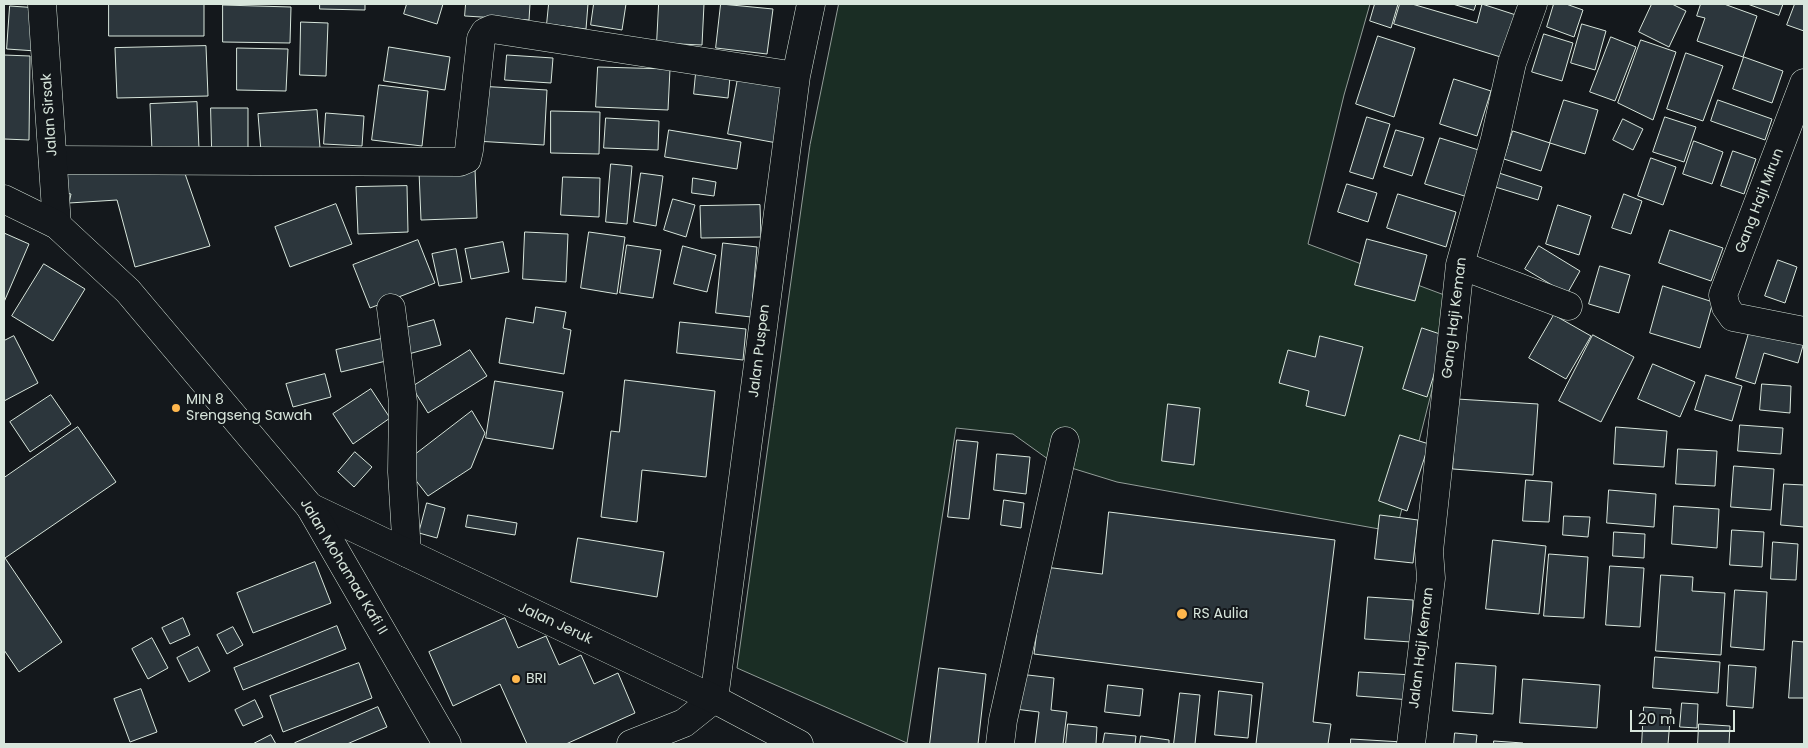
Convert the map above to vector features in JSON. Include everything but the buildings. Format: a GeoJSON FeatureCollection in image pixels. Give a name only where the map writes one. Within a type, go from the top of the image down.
{"type":"FeatureCollection","features":[{"type":"Feature","properties":{"kind":"street","name":"Jalan Sirsak"},"geometry":{"type":"LineString","coordinates":[[42,4],[57,225]]}},
{"type":"Feature","properties":{"kind":"street","name":"Jalan Puspen"},"geometry":{"type":"LineString","coordinates":[[714,699],[796,76],[811,4]]}},
{"type":"Feature","properties":{"kind":"street","name":"Gang Haji Keman"},"geometry":{"type":"LineString","coordinates":[[1429,551],[1460,265],[1496,139],[1512,63],[1533,4]]}},
{"type":"Feature","properties":{"kind":"street"},"geometry":{"type":"LineString","coordinates":[[53,160],[460,162],[467,159],[469,150],[481,39],[485,32],[492,29],[796,76]]}},
{"type":"Feature","properties":{"kind":"street","name":"Gang Haji Mirun"},"geometry":{"type":"LineString","coordinates":[[1804,83],[1723,295],[1726,307],[1733,317],[1804,331]]}},
{"type":"Feature","properties":{"kind":"street","name":"Jalan Mohamad Kafi II"},"geometry":{"type":"LineString","coordinates":[[4,199],[57,225],[128,290],[310,507],[447,744]]}},
{"type":"Feature","properties":{"kind":"street"},"geometry":{"type":"LineString","coordinates":[[1460,265],[1568,306]]}},
{"type":"Feature","properties":{"kind":"street"},"geometry":{"type":"LineString","coordinates":[[391,308],[403,402],[402,472],[407,553]]}},
{"type":"Feature","properties":{"kind":"street"},"geometry":{"type":"LineString","coordinates":[[1000,744],[1003,720],[1065,441]]}},
{"type":"Feature","properties":{"kind":"street","name":"Jalan Jeruk"},"geometry":{"type":"LineString","coordinates":[[310,507],[714,699],[799,744]]}},
{"type":"Feature","properties":{"kind":"street","name":"Jalan Haji Keman"},"geometry":{"type":"LineString","coordinates":[[1411,744],[1431,578],[1429,551]]}},
{"type":"Feature","properties":{"kind":"street"},"geometry":{"type":"LineString","coordinates":[[631,744],[684,723],[714,699]]}},
{"type":"Feature","properties":{"kind":"green space"},"geometry":{"type":"Polygon","coordinates":[[[839,4],[1370,4],[1344,95],[1308,244],[1455,299],[1396,532],[1117,482],[1052,462],[1013,434],[956,428],[907,743],[737,668],[810,145],[839,4]]]}},
{"type":"Feature","properties":{"kind":"place","name":"MIN 8 Srengseng Sawah"},"geometry":{"type":"Point","coordinates":[176,408]}},
{"type":"Feature","properties":{"kind":"place","name":"RS Aulia"},"geometry":{"type":"Point","coordinates":[1182,614]}},
{"type":"Feature","properties":{"kind":"place","name":"BRI"},"geometry":{"type":"Point","coordinates":[516,679]}}]}
